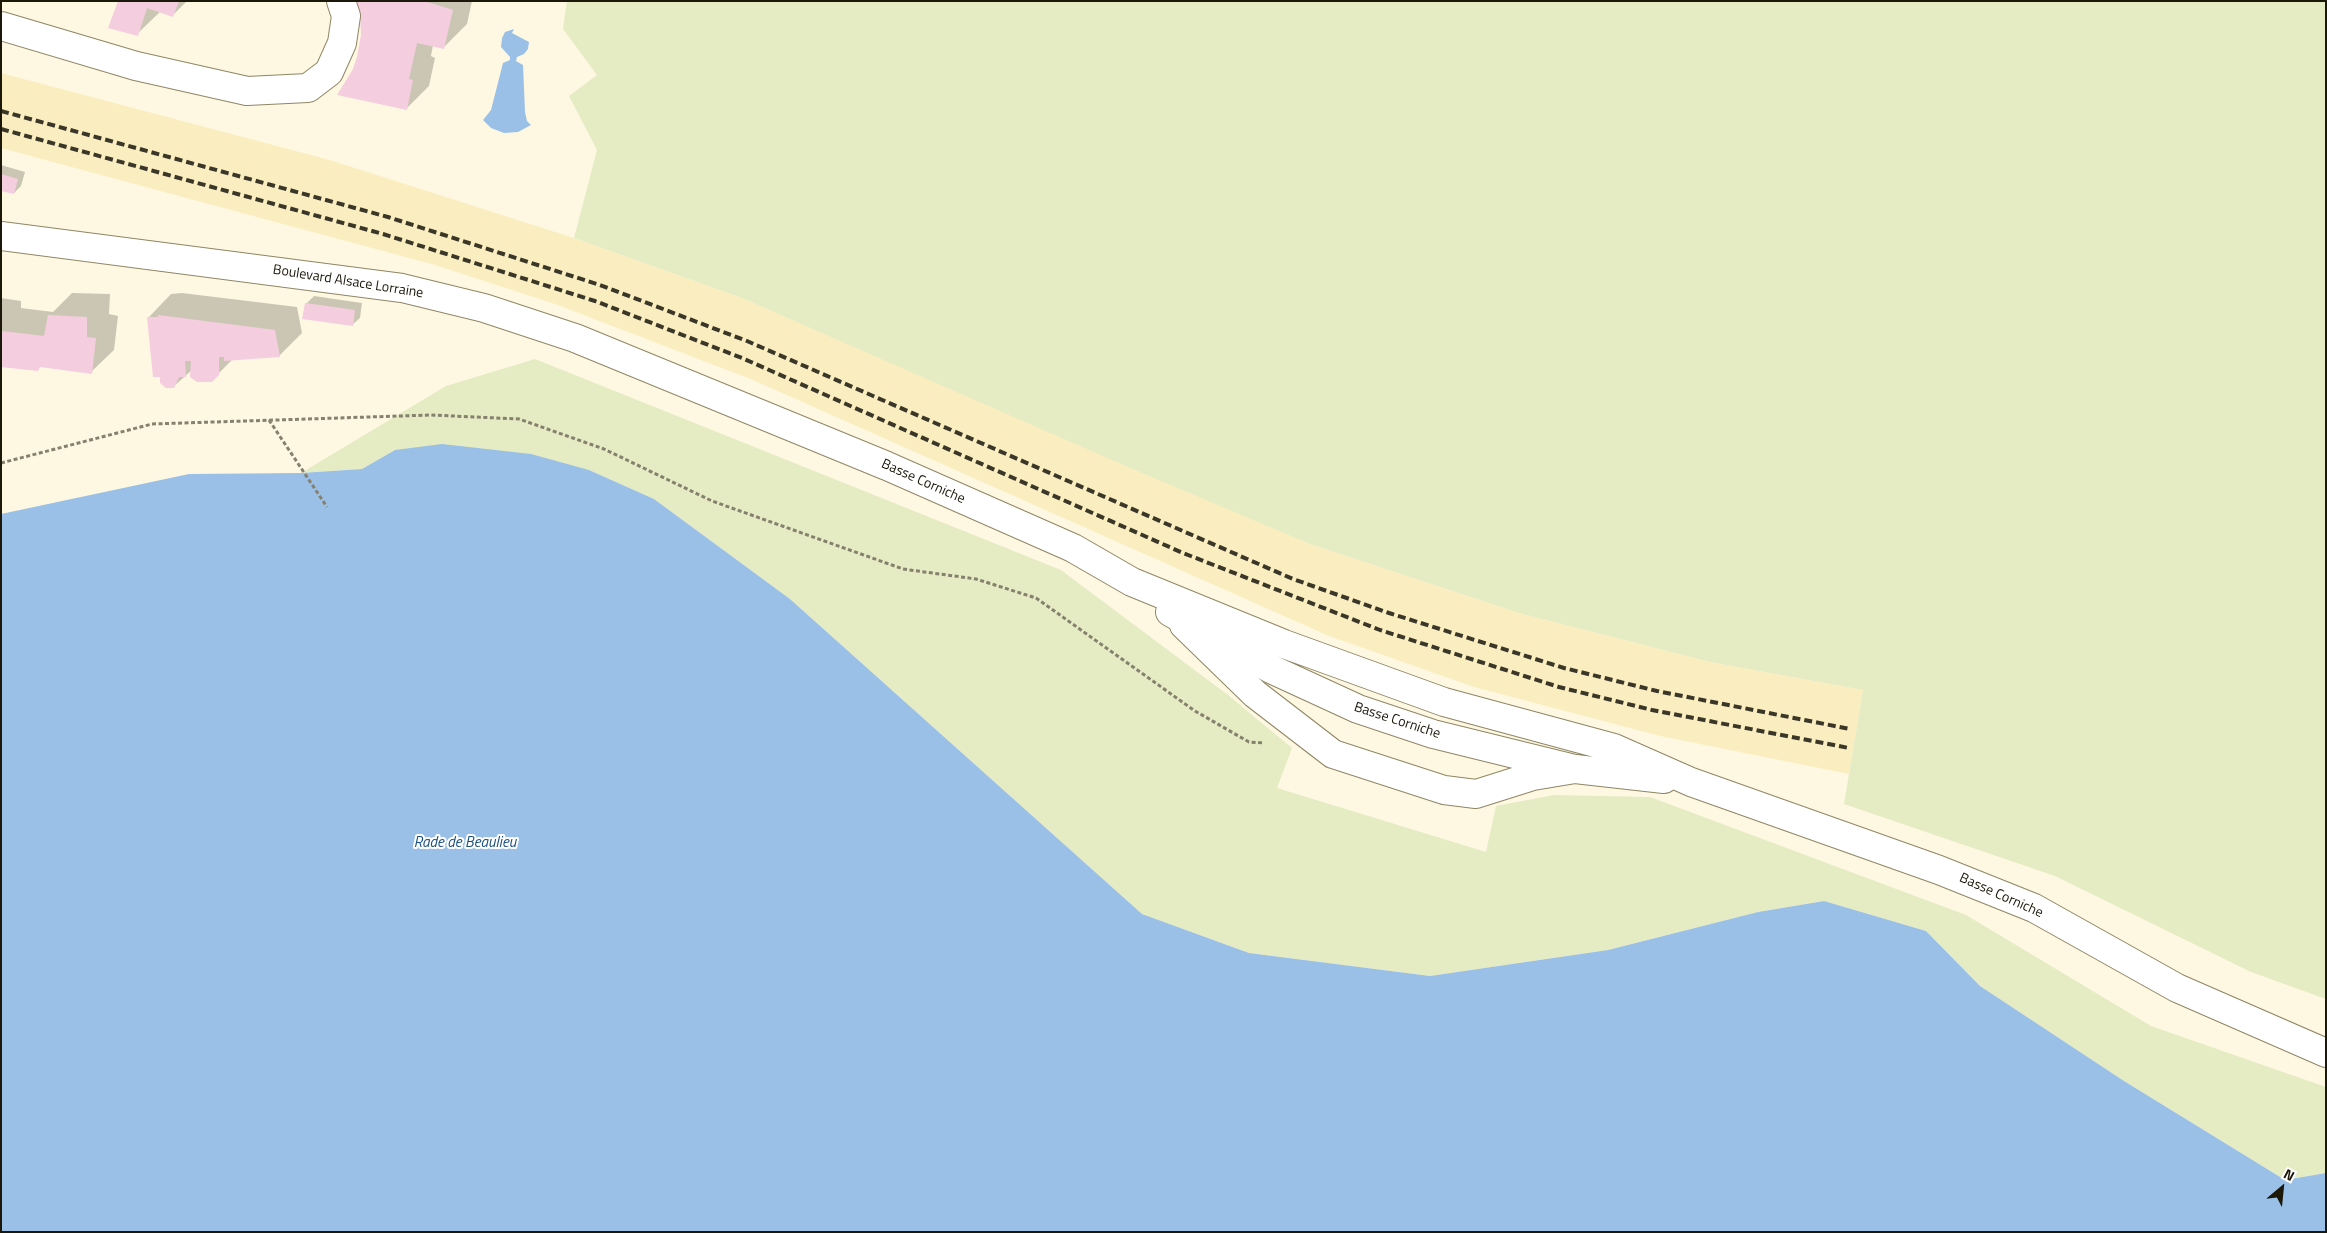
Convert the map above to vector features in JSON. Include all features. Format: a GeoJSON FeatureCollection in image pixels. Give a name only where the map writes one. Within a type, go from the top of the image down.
{"type":"FeatureCollection","features":[{"type":"Feature","properties":{"kind":"main road"},"geometry":{"type":"LineString","coordinates":[[1,26],[136,66],[247,90],[308,88],[329,72],[342,43],[346,16],[340,1]]}},
{"type":"Feature","properties":{"kind":"main road","name":"Boulevard Alsace Lorraine"},"geometry":{"type":"LineString","coordinates":[[1,236],[402,288],[484,308],[576,338],[710,392]]}},
{"type":"Feature","properties":{"kind":"main road","name":"Basse Corniche"},"geometry":{"type":"LineString","coordinates":[[710,392],[887,466],[1073,548],[1132,582],[1284,644],[1376,679],[1444,702],[1614,748],[1691,782],[1940,870],[2034,908],[2177,988],[2326,1053]]}},
{"type":"Feature","properties":{"kind":"main road","name":"Basse Corniche"},"geometry":{"type":"LineString","coordinates":[[1132,582],[1178,618],[1271,669],[1358,709],[1433,734],[1575,769],[1691,782]]}},
{"type":"Feature","properties":{"kind":"main road"},"geometry":{"type":"LineString","coordinates":[[1178,618],[1255,694],[1333,754],[1444,790],[1476,794],[1533,776],[1575,769]]}},
{"type":"Feature","properties":{"kind":"path"},"geometry":{"type":"LineString","coordinates":[[1,463],[152,424],[431,415],[519,419],[604,449],[712,501],[903,569],[976,579],[1036,598],[1195,711],[1249,742],[1272,744]]}},
{"type":"Feature","properties":{"kind":"path"},"geometry":{"type":"LineString","coordinates":[[269,419],[327,508]]}},
{"type":"Feature","properties":{"kind":"shaded area"},"geometry":{"type":"Polygon","coordinates":[[[1,73],[330,160],[574,238],[742,298],[1310,544],[1519,613],[1710,662],[1863,690],[1849,774],[1660,736],[1474,687],[1329,636],[753,380],[555,304],[435,265],[1,148],[1,73]]]}},
{"type":"Feature","properties":{"kind":"green space"},"geometry":{"type":"Polygon","coordinates":[[[567,1],[2326,1],[2326,999],[2251,972],[2055,876],[1844,804],[1863,690],[1710,662],[1519,613],[1310,544],[1121,464],[742,298],[574,238],[597,150],[569,96],[597,75],[563,29],[567,1]]]}},
{"type":"Feature","properties":{"kind":"green space"},"geometry":{"type":"Polygon","coordinates":[[[535,359],[1061,570],[1228,695],[1292,748],[1277,788],[1486,852],[1496,806],[1554,795],[1650,797],[1966,915],[2151,1026],[2326,1087],[2326,1173],[2285,1180],[2124,1081],[1980,986],[1926,931],[1824,901],[1758,912],[1608,950],[1430,976],[1249,953],[1142,914],[790,599],[654,499],[589,470],[395,450],[362,469],[301,473],[446,386],[535,359]]]}},
{"type":"Feature","properties":{"kind":"water"},"geometry":{"type":"Polygon","coordinates":[[[514,29],[512,33],[529,42],[528,49],[524,54],[517,57],[516,61],[523,65],[525,112],[527,121],[531,125],[518,132],[504,133],[491,128],[483,120],[491,110],[503,63],[510,60],[510,57],[501,47],[502,38],[505,32],[514,29]]]}},
{"type":"Feature","properties":{"kind":"water","name":"Rade de Beaulieu"},"geometry":{"type":"Polygon","coordinates":[[[442,444],[531,454],[589,470],[654,499],[790,599],[1142,914],[1249,953],[1430,976],[1608,950],[1758,912],[1824,901],[1926,931],[1980,986],[2124,1081],[2285,1180],[2326,1173],[2326,1232],[1,1232],[1,514],[189,474],[301,473],[362,469],[395,450],[442,444]]]}},
{"type":"Feature","properties":{"kind":"building"},"geometry":{"type":"Polygon","coordinates":[[[118,1],[179,1],[173,17],[147,8],[138,36],[108,28],[118,1]]]}},
{"type":"Feature","properties":{"kind":"building"},"geometry":{"type":"Polygon","coordinates":[[[356,1],[424,1],[453,10],[444,49],[417,43],[409,79],[413,80],[407,110],[337,95],[353,69],[357,57],[361,35],[360,13],[356,1]]]}},
{"type":"Feature","properties":{"kind":"building"},"geometry":{"type":"Polygon","coordinates":[[[1,174],[18,179],[14,194],[1,191],[1,174]]]}},
{"type":"Feature","properties":{"kind":"building"},"geometry":{"type":"Polygon","coordinates":[[[305,303],[355,310],[353,326],[302,319],[305,303]]]}},
{"type":"Feature","properties":{"kind":"building"},"geometry":{"type":"Polygon","coordinates":[[[48,315],[87,317],[87,337],[96,338],[92,374],[40,367],[38,371],[1,367],[1,331],[44,336],[48,315]]]}},
{"type":"Feature","properties":{"kind":"building"},"geometry":{"type":"Polygon","coordinates":[[[158,315],[275,330],[280,357],[224,361],[224,357],[219,357],[219,375],[212,382],[197,382],[190,377],[191,361],[185,361],[186,377],[179,377],[174,388],[166,388],[160,383],[160,377],[153,377],[147,317],[158,317],[158,315]]]}},
{"type":"Feature","properties":{"kind":"railway"},"geometry":{"type":"LineString","coordinates":[[1,111],[388,217],[600,285],[747,341],[1293,579],[1389,613],[1564,668],[1657,691],[1850,729]]}},
{"type":"Feature","properties":{"kind":"railway"},"geometry":{"type":"LineString","coordinates":[[1,129],[383,234],[595,301],[742,358],[1183,553],[1380,630],[1559,687],[1652,710],[1849,748]]}}]}
